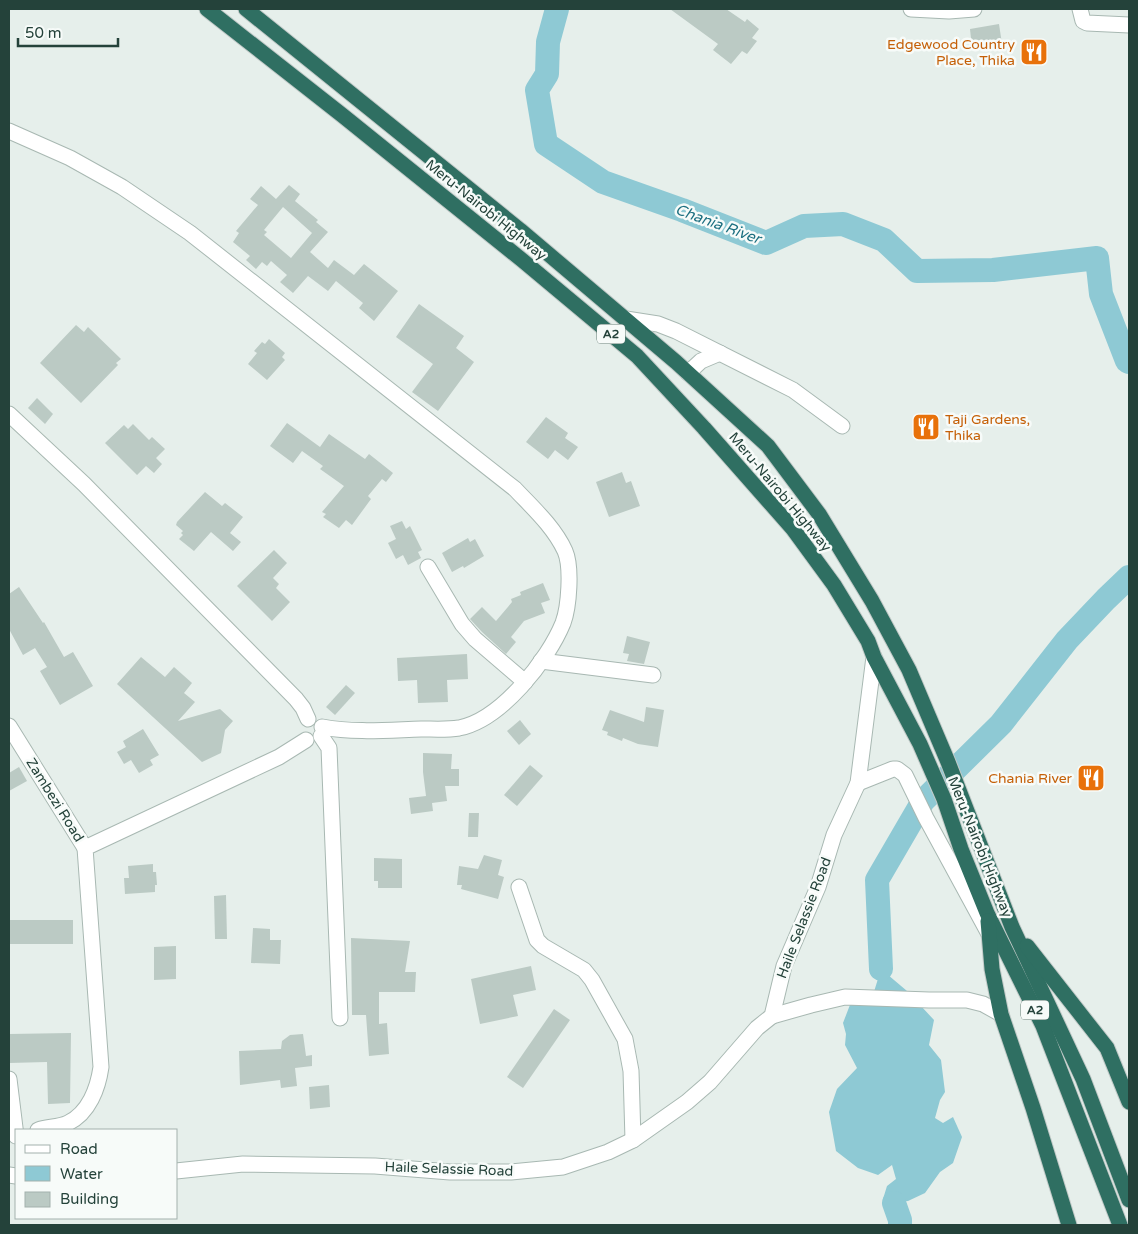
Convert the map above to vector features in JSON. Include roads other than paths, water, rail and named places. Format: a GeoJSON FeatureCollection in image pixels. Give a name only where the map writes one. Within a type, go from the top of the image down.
{"type":"FeatureCollection","features":[{"type":"Feature","properties":{"kind":"highway","name":"Meru-Nairobi Highway"},"geometry":{"type":"LineString","coordinates":[[208,9],[507,247],[637,356],[704,428],[793,529],[834,585],[868,641],[874,657],[920,744],[944,798],[987,913],[1043,1026],[1120,1225]]}},
{"type":"Feature","properties":{"kind":"highway","name":"Meru-Nairobi Highway"},"geometry":{"type":"LineString","coordinates":[[246,9],[520,230],[688,373],[768,446],[819,514],[872,601],[909,670],[961,795],[1012,927],[1083,1079],[1129,1200]]}},
{"type":"Feature","properties":{"kind":"highway"},"geometry":{"type":"LineString","coordinates":[[987,913],[992,969],[1000,1014],[1069,1225]]}},
{"type":"Feature","properties":{"kind":"highway"},"geometry":{"type":"LineString","coordinates":[[1012,927],[1107,1048],[1129,1102]]}},
{"type":"Feature","properties":{"kind":"street"},"geometry":{"type":"LineString","coordinates":[[911,9],[949,11],[974,9]]}},
{"type":"Feature","properties":{"kind":"street"},"geometry":{"type":"LineString","coordinates":[[1080,9],[1083,21],[1087,23],[1129,25]]}},
{"type":"Feature","properties":{"kind":"street"},"geometry":{"type":"LineString","coordinates":[[9,131],[70,158],[122,186],[190,233],[515,489],[548,525],[565,552],[570,580],[564,621],[548,651],[525,682],[490,715],[459,728],[322,731]]}},
{"type":"Feature","properties":{"kind":"street"},"geometry":{"type":"LineString","coordinates":[[626,319],[658,324],[676,331],[793,390],[842,426]]}},
{"type":"Feature","properties":{"kind":"street"},"geometry":{"type":"LineString","coordinates":[[688,373],[701,361],[720,353]]}},
{"type":"Feature","properties":{"kind":"street"},"geometry":{"type":"LineString","coordinates":[[9,414],[84,484],[189,589],[296,699],[308,719]]}},
{"type":"Feature","properties":{"kind":"street"},"geometry":{"type":"LineString","coordinates":[[428,567],[462,624],[476,639],[525,682]]}},
{"type":"Feature","properties":{"kind":"street","name":"Haile Selassie Road"},"geometry":{"type":"LineString","coordinates":[[178,1171],[244,1164],[375,1166],[450,1172],[511,1172],[563,1167],[608,1152],[633,1140],[687,1102],[710,1082],[757,1028],[772,1016],[784,966],[818,887],[834,835],[858,783],[874,657]]}},
{"type":"Feature","properties":{"kind":"street"},"geometry":{"type":"LineString","coordinates":[[541,661],[653,675]]}},
{"type":"Feature","properties":{"kind":"street"},"geometry":{"type":"LineString","coordinates":[[306,740],[300,734],[301,725],[308,719],[317,720],[329,748],[340,1018]]}},
{"type":"Feature","properties":{"kind":"street","name":"Zambezi Road"},"geometry":{"type":"LineString","coordinates":[[9,726],[85,848]]}},
{"type":"Feature","properties":{"kind":"street"},"geometry":{"type":"LineString","coordinates":[[42,1129],[68,1123],[86,1109],[99,1085],[101,1067],[85,848],[279,757],[306,740],[315,741],[322,731]]}},
{"type":"Feature","properties":{"kind":"street"},"geometry":{"type":"LineString","coordinates":[[858,783],[893,768],[902,772],[908,780],[926,818],[989,934]]}},
{"type":"Feature","properties":{"kind":"street"},"geometry":{"type":"LineString","coordinates":[[519,886],[537,940],[584,970],[592,980],[625,1039],[631,1071],[633,1140]]}},
{"type":"Feature","properties":{"kind":"street"},"geometry":{"type":"LineString","coordinates":[[772,1016],[811,1004],[845,997],[967,1000],[983,1004],[1000,1014]]}},
{"type":"Feature","properties":{"kind":"street"},"geometry":{"type":"LineString","coordinates":[[9,1078],[15,1129]]}},
{"type":"Feature","properties":{"kind":"water"},"geometry":{"type":"Polygon","coordinates":[[[881,969],[907,991],[934,1020],[929,1045],[941,1060],[945,1092],[940,1100],[935,1118],[943,1123],[953,1117],[962,1137],[953,1163],[940,1172],[925,1193],[908,1201],[894,1203],[883,1199],[887,1186],[896,1179],[892,1165],[878,1175],[858,1168],[836,1151],[829,1112],[837,1089],[857,1068],[845,1045],[846,1034],[843,1023],[853,997],[873,995],[881,969]]]}},
{"type":"Feature","properties":{"kind":"waterway","name":"Chania River"},"geometry":{"type":"LineString","coordinates":[[557,9],[548,42],[547,74],[537,90],[546,144],[603,182],[766,243],[804,226],[843,224],[884,240],[917,271],[993,270],[1097,258],[1101,294],[1129,362]]}},
{"type":"Feature","properties":{"kind":"waterway","name":"Chania River"},"geometry":{"type":"LineString","coordinates":[[881,969],[877,880],[923,801],[1001,724],[1067,640],[1129,577]]}},
{"type":"Feature","properties":{"kind":"waterway"},"geometry":{"type":"LineString","coordinates":[[894,1203],[900,1225]]}},
{"type":"Feature","properties":{"kind":"place","name":"Edgewood Country Place, Thika"},"geometry":{"type":"Point","coordinates":[1034,52]}},
{"type":"Feature","properties":{"kind":"place","name":"Taji Gardens, Thika"},"geometry":{"type":"Point","coordinates":[926,427]}},
{"type":"Feature","properties":{"kind":"place","name":"Chania River"},"geometry":{"type":"Point","coordinates":[1091,778]}}]}
